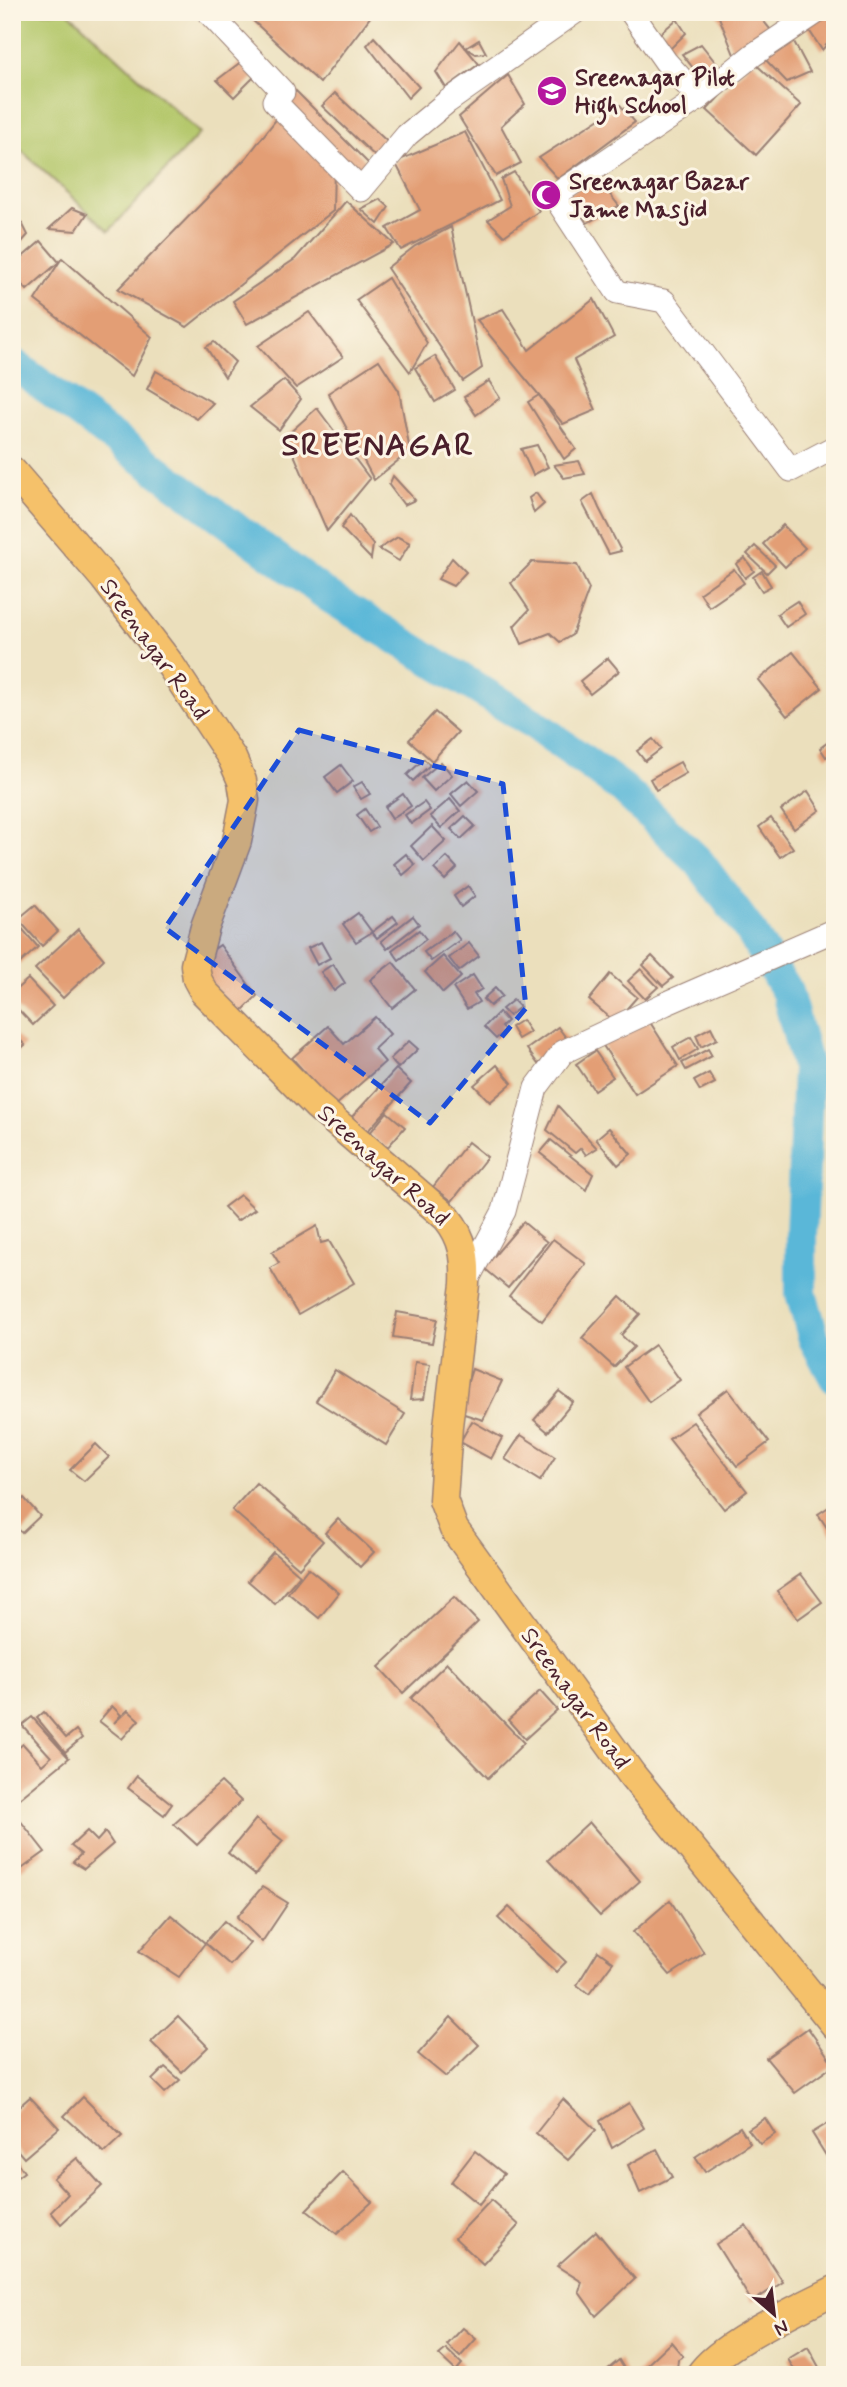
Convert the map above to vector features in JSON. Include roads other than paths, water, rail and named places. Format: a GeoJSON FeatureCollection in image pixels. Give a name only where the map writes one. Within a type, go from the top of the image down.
{"type":"FeatureCollection","features":[{"type":"Feature","properties":{"kind":"main road","name":"Sreenagar Road"},"geometry":{"type":"LineString","coordinates":[[12,471],[104,578],[169,663],[232,758],[242,781],[245,800],[237,841],[205,927],[195,965],[197,979],[204,992],[317,1106],[447,1218],[457,1230],[466,1264],[465,1284],[448,1426],[443,1500],[454,1529],[632,1774],[835,2025]]}},
{"type":"Feature","properties":{"kind":"main road"},"geometry":{"type":"LineString","coordinates":[[700,2375],[742,2340],[835,2290]]}},
{"type":"Feature","properties":{"kind":"street"},"geometry":{"type":"LineString","coordinates":[[208,12],[283,92],[274,101],[361,190],[407,135],[447,102],[575,12]]}},
{"type":"Feature","properties":{"kind":"street"},"geometry":{"type":"LineString","coordinates":[[631,12],[666,62],[699,98]]}},
{"type":"Feature","properties":{"kind":"street"},"geometry":{"type":"LineString","coordinates":[[817,12],[753,55],[699,98],[554,196],[617,292],[664,302],[791,470],[835,447]]}},
{"type":"Feature","properties":{"kind":"street"},"geometry":{"type":"LineString","coordinates":[[465,1284],[504,1211],[536,1088],[564,1052],[665,1004],[835,930]]}},
{"type":"Feature","properties":{"kind":"waterway"},"geometry":{"type":"LineString","coordinates":[[12,363],[329,597],[533,723],[623,789],[699,862],[751,932],[787,992],[808,1070],[801,1293],[814,1339],[835,1378]]}},
{"type":"Feature","properties":{"kind":"place","name":"Sreenagar Pilot High School"},"geometry":{"type":"Point","coordinates":[552,91]}},
{"type":"Feature","properties":{"kind":"place","name":"Sreenagar Bazar Jame Masjid"},"geometry":{"type":"Point","coordinates":[546,195]}},
{"type":"Feature","properties":{"kind":"district","name":"SREENAGAR"},"geometry":{"type":"Point","coordinates":[378,444]}}]}
